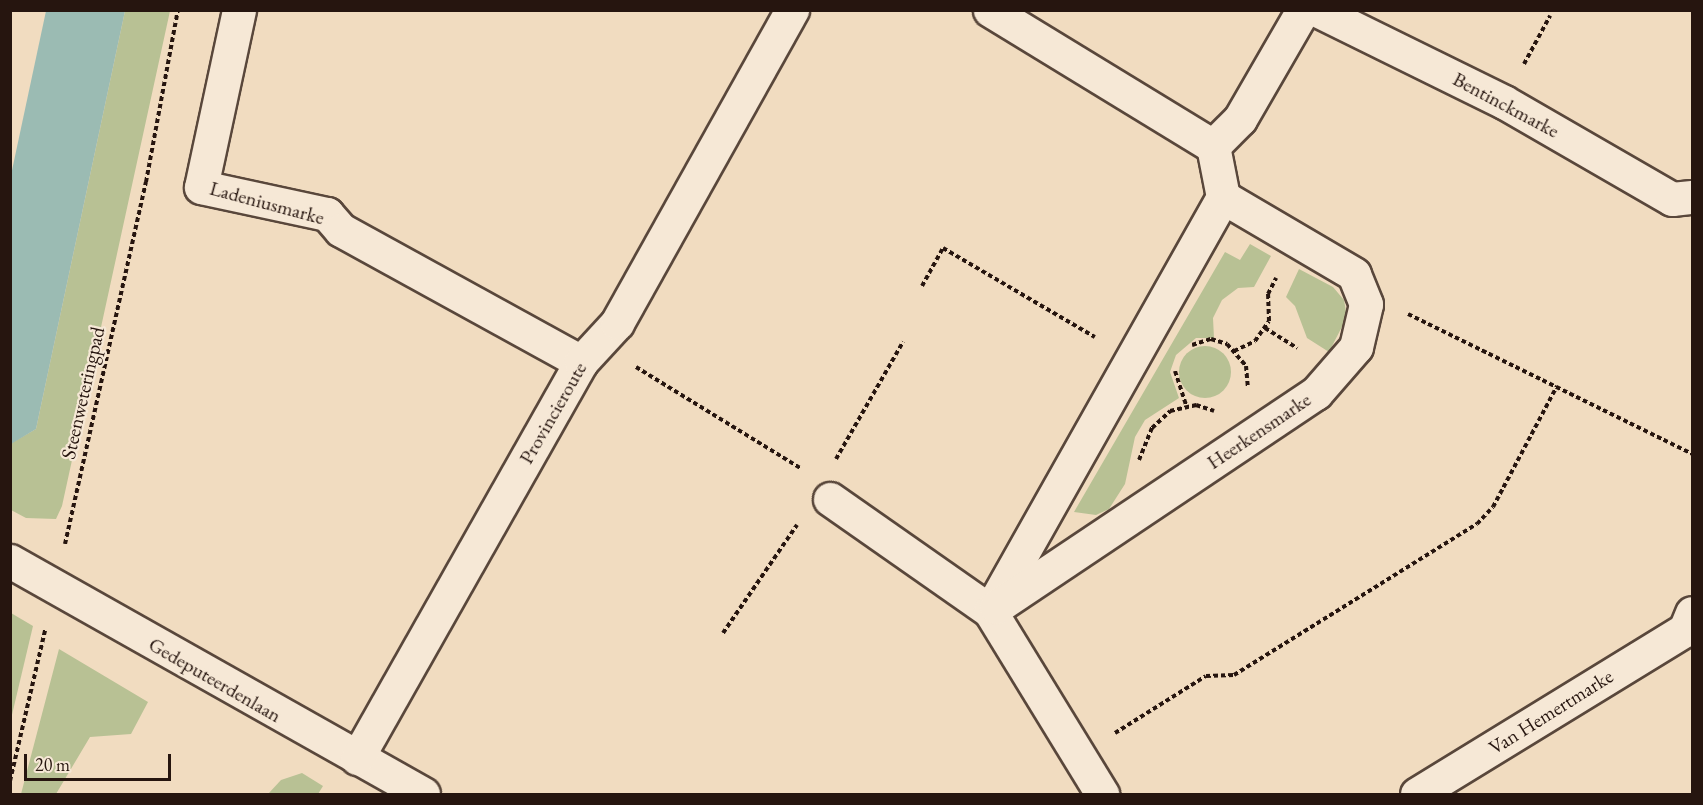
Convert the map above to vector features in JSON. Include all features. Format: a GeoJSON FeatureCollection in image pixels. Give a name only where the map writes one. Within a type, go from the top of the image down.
{"type":"FeatureCollection","features":[{"type":"Feature","properties":{"kind":"street","name":"Ladeniusmarke"},"geometry":{"type":"LineString","coordinates":[[239,10],[201,187],[327,214],[340,230],[590,353]]}},
{"type":"Feature","properties":{"kind":"street","name":"Provincieroute"},"geometry":{"type":"LineString","coordinates":[[357,758],[590,353],[617,324],[792,10]]}},
{"type":"Feature","properties":{"kind":"street"},"geometry":{"type":"LineString","coordinates":[[990,10],[1213,146],[1223,197],[1136,360],[990,611]]}},
{"type":"Feature","properties":{"kind":"street"},"geometry":{"type":"LineString","coordinates":[[1213,146],[1240,119],[1303,10]]}},
{"type":"Feature","properties":{"kind":"street","name":"Bentinckmarke"},"geometry":{"type":"LineString","coordinates":[[1317,10],[1504,102],[1671,199],[1692,197]]}},
{"type":"Feature","properties":{"kind":"street"},"geometry":{"type":"LineString","coordinates":[[1223,197],[1343,263],[1363,291]]}},
{"type":"Feature","properties":{"kind":"street","name":"Heerkensmarke"},"geometry":{"type":"LineString","coordinates":[[990,611],[1316,393],[1364,329],[1363,291]]}},
{"type":"Feature","properties":{"kind":"street"},"geometry":{"type":"LineString","coordinates":[[825,493],[990,611],[1080,754],[1102,795]]}},
{"type":"Feature","properties":{"kind":"street","name":"Gedeputeerdenlaan"},"geometry":{"type":"LineString","coordinates":[[10,561],[423,795]]}},
{"type":"Feature","properties":{"kind":"street","name":"Van Hemertmarke"},"geometry":{"type":"LineString","coordinates":[[1417,795],[1690,626]]}},
{"type":"Feature","properties":{"kind":"path","name":"Steenweteringpad"},"geometry":{"type":"LineString","coordinates":[[10,781],[143,194],[178,10]]}},
{"type":"Feature","properties":{"kind":"path"},"geometry":{"type":"LineString","coordinates":[[1504,102],[1550,16]]}},
{"type":"Feature","properties":{"kind":"path"},"geometry":{"type":"LineString","coordinates":[[1234,351],[1256,341],[1269,321],[1268,294],[1297,237]]}},
{"type":"Feature","properties":{"kind":"path"},"geometry":{"type":"LineString","coordinates":[[922,286],[943,248],[1136,360]]}},
{"type":"Feature","properties":{"kind":"path"},"geometry":{"type":"LineString","coordinates":[[1363,291],[1692,454]]}},
{"type":"Feature","properties":{"kind":"path"},"geometry":{"type":"LineString","coordinates":[[1188,349],[1211,339],[1234,351],[1246,366],[1248,388],[1240,394]]}},
{"type":"Feature","properties":{"kind":"path"},"geometry":{"type":"LineString","coordinates":[[723,633],[825,493],[903,342]]}},
{"type":"Feature","properties":{"kind":"path"},"geometry":{"type":"LineString","coordinates":[[590,353],[806,472],[825,493]]}},
{"type":"Feature","properties":{"kind":"path"},"geometry":{"type":"LineString","coordinates":[[1178,364],[1174,372],[1187,407]]}},
{"type":"Feature","properties":{"kind":"path"},"geometry":{"type":"LineString","coordinates":[[1080,754],[1206,676],[1234,675],[1477,524],[1493,507],[1557,386]]}},
{"type":"Feature","properties":{"kind":"green space"},"geometry":{"type":"Polygon","coordinates":[[[125,11],[170,11],[62,506],[56,519],[26,518],[11,510],[10,444],[36,429],[125,11]]]}},
{"type":"Feature","properties":{"kind":"green space"},"geometry":{"type":"Polygon","coordinates":[[[1250,244],[1271,256],[1254,287],[1238,288],[1222,300],[1213,318],[1214,338],[1196,338],[1176,355],[1170,372],[1179,398],[1145,420],[1135,437],[1125,484],[1109,509],[1096,515],[1074,512],[1225,252],[1240,260],[1250,244]]]}},
{"type":"Feature","properties":{"kind":"green space"},"geometry":{"type":"Polygon","coordinates":[[[1299,269],[1333,287],[1344,300],[1347,317],[1329,352],[1307,338],[1295,306],[1286,297],[1299,269]]]}},
{"type":"Feature","properties":{"kind":"green space"},"geometry":{"type":"Polygon","coordinates":[[[1205,346],[1219,350],[1227,358],[1231,372],[1227,386],[1219,394],[1205,398],[1191,394],[1183,386],[1179,372],[1183,358],[1191,350],[1205,346]]]}},
{"type":"Feature","properties":{"kind":"green space"},"geometry":{"type":"Polygon","coordinates":[[[11,613],[33,626],[11,719],[11,613]]]}},
{"type":"Feature","properties":{"kind":"green space"},"geometry":{"type":"Polygon","coordinates":[[[59,649],[148,702],[131,734],[90,737],[56,794],[21,794],[59,649]]]}},
{"type":"Feature","properties":{"kind":"green space"},"geometry":{"type":"Polygon","coordinates":[[[302,773],[323,786],[318,794],[268,794],[281,780],[302,773]]]}},
{"type":"Feature","properties":{"kind":"water"},"geometry":{"type":"Polygon","coordinates":[[[46,11],[125,11],[36,429],[11,444],[11,175],[46,11]]]}}]}
